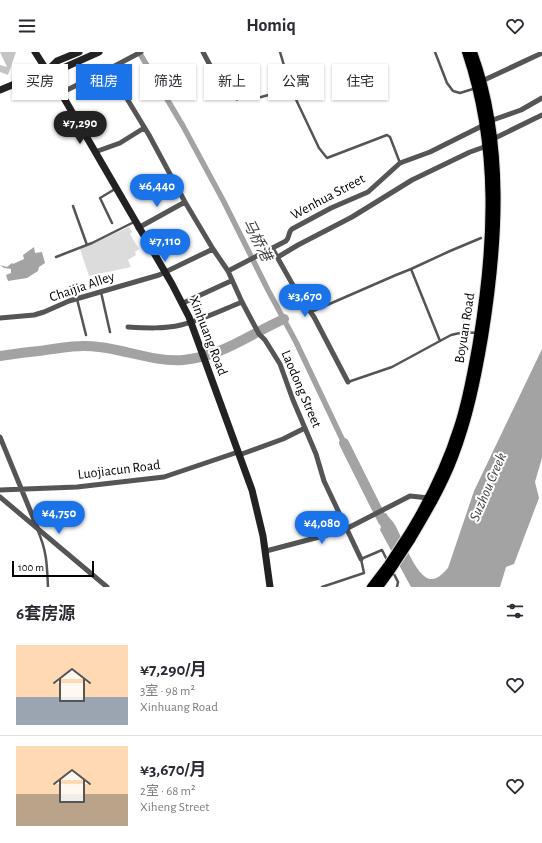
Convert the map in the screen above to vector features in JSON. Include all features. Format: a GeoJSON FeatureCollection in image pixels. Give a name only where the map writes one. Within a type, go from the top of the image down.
{"type":"FeatureCollection","features":[{"type":"Feature","properties":{"kind":"main road","name":"Boyuan Road"},"geometry":{"type":"LineString","coordinates":[[466,52],[480,84]]}},
{"type":"Feature","properties":{"kind":"main road","name":"Boyuan Road"},"geometry":{"type":"LineString","coordinates":[[410,537],[445,462],[459,426],[469,387],[482,310],[489,250],[489,184],[487,123],[474,52]]}},
{"type":"Feature","properties":{"kind":"main road","name":"Boyuan Road"},"geometry":{"type":"LineString","coordinates":[[372,587],[388,569],[410,537],[445,479],[464,428],[475,389],[496,250],[496,184],[493,139],[487,123]]}},
{"type":"Feature","properties":{"kind":"main road","name":"Boyuan Road"},"geometry":{"type":"LineString","coordinates":[[379,587],[388,569]]}},
{"type":"Feature","properties":{"kind":"street","name":"Xinhuang Road"},"geometry":{"type":"LineString","coordinates":[[35,52],[42,64]]}},
{"type":"Feature","properties":{"kind":"street"},"geometry":{"type":"LineString","coordinates":[[54,64],[57,61],[79,52]]}},
{"type":"Feature","properties":{"kind":"street"},"geometry":{"type":"LineString","coordinates":[[68,66],[100,52]]}},
{"type":"Feature","properties":{"kind":"street"},"geometry":{"type":"LineString","coordinates":[[118,64],[141,52]]}},
{"type":"Feature","properties":{"kind":"street"},"geometry":{"type":"LineString","coordinates":[[203,52],[209,64]]}},
{"type":"Feature","properties":{"kind":"street"},"geometry":{"type":"LineString","coordinates":[[480,84],[542,53]]}},
{"type":"Feature","properties":{"kind":"street"},"geometry":{"type":"LineString","coordinates":[[0,90],[12,85]]}},
{"type":"Feature","properties":{"kind":"street","name":"Wenhua Street"},"geometry":{"type":"LineString","coordinates":[[228,271],[288,239],[289,233],[292,229],[326,211],[368,192],[400,163],[430,152],[487,123],[521,110],[542,98]]}},
{"type":"Feature","properties":{"kind":"street","name":"Xinhuang Road"},"geometry":{"type":"LineString","coordinates":[[65,100],[136,225],[183,303],[191,322],[256,503],[266,551],[270,587]]}},
{"type":"Feature","properties":{"kind":"street","name":"Laodong Street"},"geometry":{"type":"LineString","coordinates":[[127,100],[185,202],[228,271],[258,332],[265,340],[280,364],[293,400],[316,454],[324,482],[361,559]]}},
{"type":"Feature","properties":{"kind":"street"},"geometry":{"type":"LineString","coordinates":[[493,139],[542,115]]}},
{"type":"Feature","properties":{"kind":"street"},"geometry":{"type":"LineString","coordinates":[[95,152],[120,143],[144,128]]}},
{"type":"Feature","properties":{"kind":"street"},"geometry":{"type":"LineString","coordinates":[[278,257],[298,245],[352,218],[412,180],[470,152],[487,146]]}},
{"type":"Feature","properties":{"kind":"street"},"geometry":{"type":"LineString","coordinates":[[136,225],[185,202]]}},
{"type":"Feature","properties":{"kind":"street"},"geometry":{"type":"LineString","coordinates":[[272,248],[298,294],[311,312],[348,382]]}},
{"type":"Feature","properties":{"kind":"street","name":"Chaijia Alley"},"geometry":{"type":"LineString","coordinates":[[0,318],[38,314],[77,298],[165,272],[213,249]]}},
{"type":"Feature","properties":{"kind":"street"},"geometry":{"type":"LineString","coordinates":[[183,303],[232,281]]}},
{"type":"Feature","properties":{"kind":"street"},"geometry":{"type":"LineString","coordinates":[[128,326],[162,328],[191,322],[215,314],[242,302]]}},
{"type":"Feature","properties":{"kind":"street","name":"Luojiacun Road"},"geometry":{"type":"LineString","coordinates":[[0,490],[84,486],[164,477],[238,454],[291,435],[305,428]]}},
{"type":"Feature","properties":{"kind":"street"},"geometry":{"type":"LineString","coordinates":[[0,437],[37,528]]}},
{"type":"Feature","properties":{"kind":"street"},"geometry":{"type":"LineString","coordinates":[[266,551],[347,529],[410,496],[429,498]]}},
{"type":"Feature","properties":{"kind":"street"},"geometry":{"type":"LineString","coordinates":[[0,498],[107,587]]}},
{"type":"Feature","properties":{"kind":"lane"},"geometry":{"type":"LineString","coordinates":[[280,52],[283,64]]}},
{"type":"Feature","properties":{"kind":"lane"},"geometry":{"type":"LineString","coordinates":[[435,52],[447,83],[453,92],[460,93],[480,84]]}},
{"type":"Feature","properties":{"kind":"lane"},"geometry":{"type":"LineString","coordinates":[[296,100],[319,148],[327,158],[387,135],[390,137],[400,163]]}},
{"type":"Feature","properties":{"kind":"lane"},"geometry":{"type":"LineString","coordinates":[[112,223],[100,198],[116,189]]}},
{"type":"Feature","properties":{"kind":"lane"},"geometry":{"type":"LineString","coordinates":[[73,206],[87,245]]}},
{"type":"Feature","properties":{"kind":"lane"},"geometry":{"type":"LineString","coordinates":[[56,256],[136,225]]}},
{"type":"Feature","properties":{"kind":"lane"},"geometry":{"type":"LineString","coordinates":[[311,312],[481,238]]}},
{"type":"Feature","properties":{"kind":"lane"},"geometry":{"type":"LineString","coordinates":[[411,269],[440,341]]}},
{"type":"Feature","properties":{"kind":"lane"},"geometry":{"type":"LineString","coordinates":[[101,292],[110,332]]}},
{"type":"Feature","properties":{"kind":"lane"},"geometry":{"type":"LineString","coordinates":[[77,298],[86,335]]}},
{"type":"Feature","properties":{"kind":"lane"},"geometry":{"type":"LineString","coordinates":[[348,382],[392,367],[458,333],[478,333]]}},
{"type":"Feature","properties":{"kind":"lane"},"geometry":{"type":"LineString","coordinates":[[37,528],[46,552],[48,587]]}},
{"type":"Feature","properties":{"kind":"lane"},"geometry":{"type":"LineString","coordinates":[[322,587],[364,573],[361,559],[382,550],[398,582],[397,587]]}},
{"type":"Feature","properties":{"kind":"shaded area"},"geometry":{"type":"Polygon","coordinates":[[[129,227],[132,232],[130,234],[139,249],[135,252],[136,255],[128,260],[131,267],[89,276],[80,249],[129,227]]]}},
{"type":"Feature","properties":{"kind":"water"},"geometry":{"type":"Polygon","coordinates":[[[34,247],[35,253],[42,252],[45,263],[39,267],[38,271],[27,278],[8,281],[6,275],[11,273],[11,269],[4,268],[0,265],[7,267],[12,263],[13,264],[24,259],[23,255],[34,247]]]}},
{"type":"Feature","properties":{"kind":"water","name":"Suzhou Creek"},"geometry":{"type":"Polygon","coordinates":[[[542,349],[542,458],[535,482],[539,498],[514,564],[506,567],[500,587],[411,587],[380,530],[381,527],[377,517],[386,513],[395,525],[410,556],[425,577],[433,579],[440,576],[448,568],[474,491],[542,349]]]}},
{"type":"Feature","properties":{"kind":"building"},"geometry":{"type":"Polygon","coordinates":[[[0,52],[16,52],[8,75],[0,72],[0,65],[7,67],[0,52]]]}},
{"type":"Feature","properties":{"kind":"waterway","name":"马桥港"},"geometry":{"type":"LineString","coordinates":[[139,52],[183,126],[224,202],[296,342],[344,443]]}},
{"type":"Feature","properties":{"kind":"waterway"},"geometry":{"type":"LineString","coordinates":[[0,356],[76,346],[92,346],[151,358],[183,360],[197,358],[223,350],[284,319]]}},
{"type":"Feature","properties":{"kind":"waterway"},"geometry":{"type":"LineString","coordinates":[[344,443],[383,521]]}}]}
